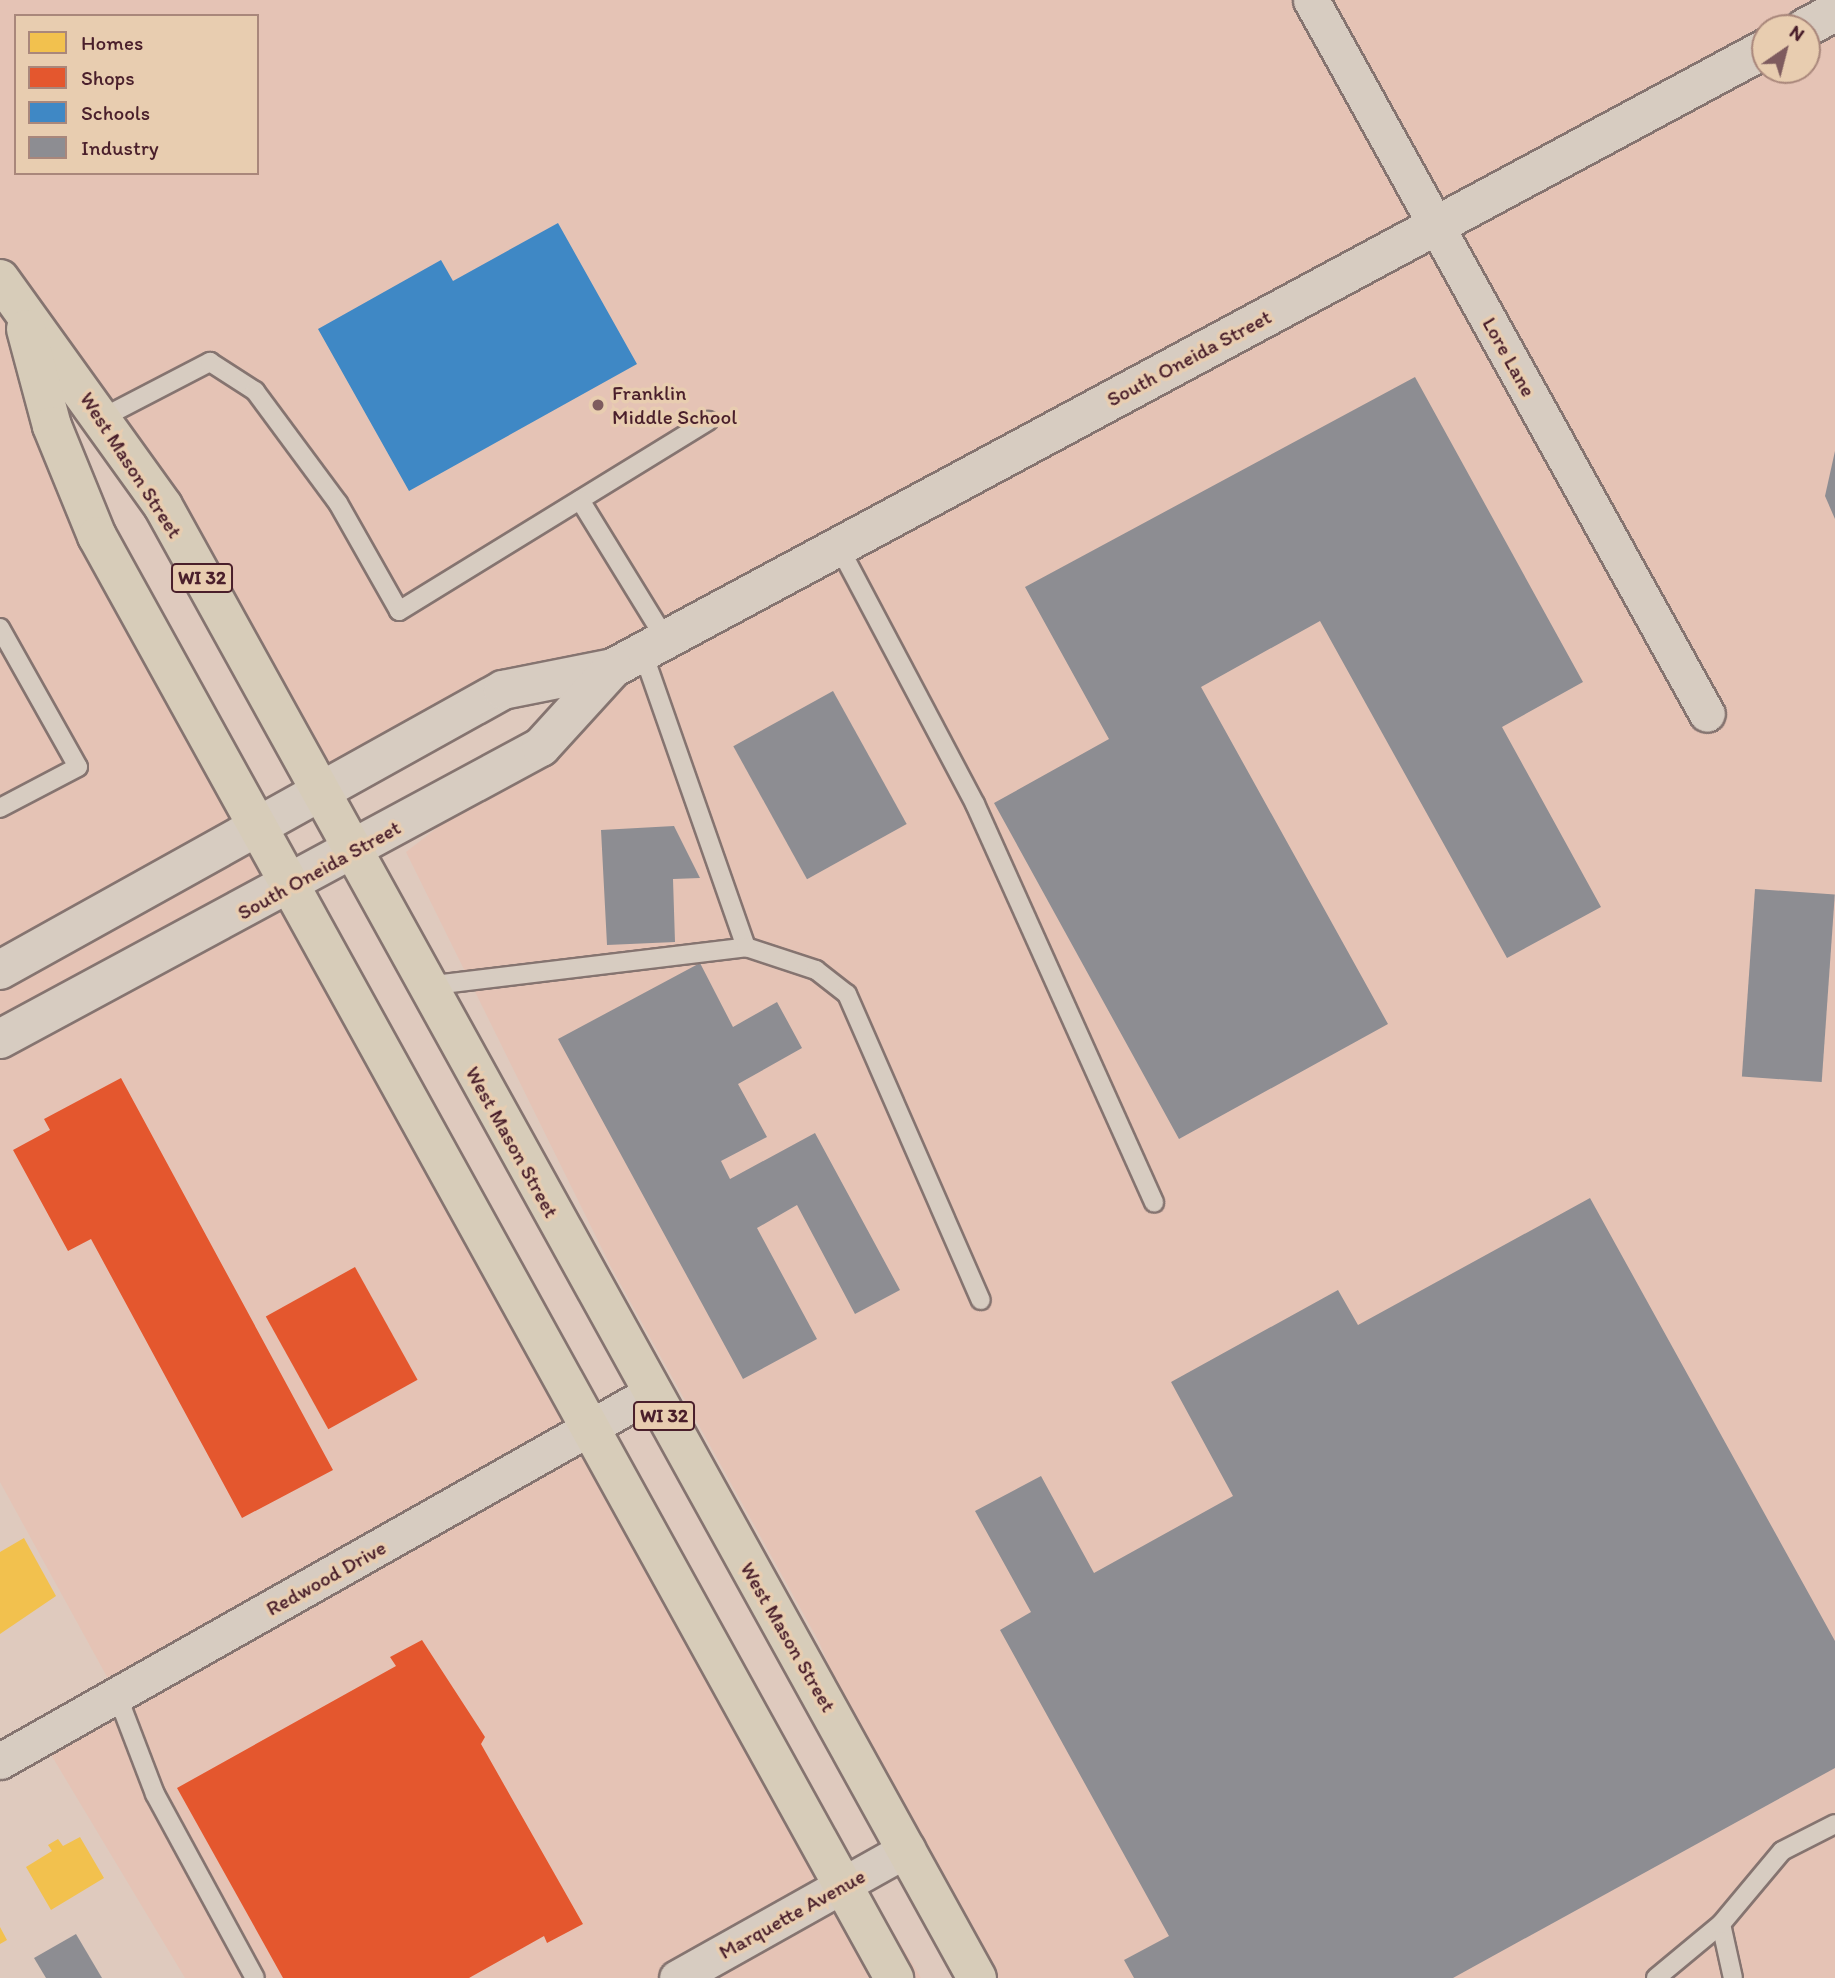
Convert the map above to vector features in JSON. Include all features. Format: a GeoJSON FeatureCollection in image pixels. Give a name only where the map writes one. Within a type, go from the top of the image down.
{"type":"FeatureCollection","features":[{"type":"Feature","properties":{"kind":"main road","name":"West Mason Street"},"geometry":{"type":"LineString","coordinates":[[0,279],[24,321],[102,418],[163,506],[352,853],[977,1978]]}},
{"type":"Feature","properties":{"kind":"main road","name":"West Mason Street"},"geometry":{"type":"LineString","coordinates":[[24,321],[52,426],[97,537],[894,1978]]}},
{"type":"Feature","properties":{"kind":"street","name":"Lore Lane"},"geometry":{"type":"LineString","coordinates":[[1311,0],[1707,714]]}},
{"type":"Feature","properties":{"kind":"street","name":"South Oneida Street"},"geometry":{"type":"LineString","coordinates":[[0,970],[255,823],[503,690],[641,654],[1751,57]]}},
{"type":"Feature","properties":{"kind":"street","name":"South Oneida Street"},"geometry":{"type":"LineString","coordinates":[[0,1038],[289,887],[541,747],[641,654]]}},
{"type":"Feature","properties":{"kind":"street","name":"Redwood Drive"},"geometry":{"type":"LineString","coordinates":[[0,1761],[651,1393]]}},
{"type":"Feature","properties":{"kind":"street","name":"Marquette Avenue"},"geometry":{"type":"LineString","coordinates":[[677,1978],[907,1849]]}},
{"type":"Feature","properties":{"kind":"lane"},"geometry":{"type":"LineString","coordinates":[[102,418],[210,362],[255,391],[338,503],[399,611],[708,421]]}},
{"type":"Feature","properties":{"kind":"lane"},"geometry":{"type":"LineString","coordinates":[[580,500],[641,654],[746,947]]}},
{"type":"Feature","properties":{"kind":"lane"},"geometry":{"type":"LineString","coordinates":[[839,547],[975,804],[1154,1203]]}},
{"type":"Feature","properties":{"kind":"lane"},"geometry":{"type":"LineString","coordinates":[[0,628],[78,766],[0,808]]}},
{"type":"Feature","properties":{"kind":"lane"},"geometry":{"type":"LineString","coordinates":[[426,986],[746,947],[816,970],[847,994],[981,1300]]}},
{"type":"Feature","properties":{"kind":"lane"},"geometry":{"type":"LineString","coordinates":[[117,1695],[155,1794],[255,1978]]}},
{"type":"Feature","properties":{"kind":"lane"},"geometry":{"type":"LineString","coordinates":[[1657,1978],[1721,1924],[1782,1851],[1835,1824]]}},
{"type":"Feature","properties":{"kind":"lane"},"geometry":{"type":"LineString","coordinates":[[1721,1924],[1733,1978]]}},
{"type":"Feature","properties":{"kind":"shaded area"},"geometry":{"type":"Polygon","coordinates":[[[0,0],[1835,0],[1835,1978],[961,1978],[819,1642],[611,1267],[406,852],[541,747],[612,670],[503,690],[317,789],[163,506],[25,322],[52,426],[545,1350],[921,1978],[185,1978],[41,1738],[117,1695],[0,1482],[0,0]]]}},
{"type":"Feature","properties":{"kind":"building: Homes"},"geometry":{"type":"Polygon","coordinates":[[[24,1538],[56,1596],[0,1634],[0,1552],[24,1538]]]}},
{"type":"Feature","properties":{"kind":"building: Homes"},"geometry":{"type":"Polygon","coordinates":[[[80,1837],[104,1878],[51,1910],[26,1867],[52,1851],[48,1845],[58,1839],[63,1846],[80,1837]]]}},
{"type":"Feature","properties":{"kind":"building: Homes"},"geometry":{"type":"Polygon","coordinates":[[[0,1927],[7,1940],[0,1944],[0,1927]]]}},
{"type":"Feature","properties":{"kind":"building: Shops"},"geometry":{"type":"Polygon","coordinates":[[[121,1078],[333,1470],[242,1518],[91,1239],[68,1251],[13,1150],[50,1130],[44,1119],[121,1078]]]}},
{"type":"Feature","properties":{"kind":"building: Shops"},"geometry":{"type":"Polygon","coordinates":[[[355,1267],[418,1380],[328,1429],[266,1316],[355,1267]]]}},
{"type":"Feature","properties":{"kind":"building: Shops"},"geometry":{"type":"Polygon","coordinates":[[[422,1640],[485,1737],[481,1744],[583,1924],[547,1943],[544,1936],[469,1978],[283,1978],[177,1788],[396,1666],[390,1657],[422,1640]]]}},
{"type":"Feature","properties":{"kind":"building: Schools"},"geometry":{"type":"Polygon","coordinates":[[[558,223],[637,364],[409,491],[318,329],[441,260],[453,281],[558,223]]]}},
{"type":"Feature","properties":{"kind":"building: Industry"},"geometry":{"type":"Polygon","coordinates":[[[1415,377],[1583,682],[1502,727],[1601,907],[1507,958],[1320,621],[1201,687],[1388,1024],[1179,1139],[994,803],[1109,739],[1025,587],[1415,377]]]}},
{"type":"Feature","properties":{"kind":"building: Industry"},"geometry":{"type":"Polygon","coordinates":[[[1835,451],[1835,519],[1825,496],[1835,451]]]}},
{"type":"Feature","properties":{"kind":"building: Industry"},"geometry":{"type":"Polygon","coordinates":[[[833,691],[907,824],[807,879],[733,746],[833,691]]]}},
{"type":"Feature","properties":{"kind":"building: Industry"},"geometry":{"type":"Polygon","coordinates":[[[674,826],[700,878],[673,879],[675,942],[607,945],[601,830],[674,826]]]}},
{"type":"Feature","properties":{"kind":"building: Industry"},"geometry":{"type":"Polygon","coordinates":[[[1755,889],[1835,895],[1822,1082],[1742,1077],[1755,889]]]}},
{"type":"Feature","properties":{"kind":"building: Industry"},"geometry":{"type":"Polygon","coordinates":[[[700,963],[733,1027],[777,1002],[802,1048],[738,1084],[767,1137],[721,1161],[730,1179],[815,1133],[900,1290],[855,1314],[797,1205],[757,1228],[817,1339],[743,1379],[558,1039],[700,963]]]}},
{"type":"Feature","properties":{"kind":"building: Industry"},"geometry":{"type":"Polygon","coordinates":[[[1590,1198],[1835,1641],[1835,1768],[1453,1978],[1134,1978],[1124,1960],[1169,1936],[1000,1630],[1031,1612],[975,1511],[1041,1476],[1094,1573],[1233,1496],[1171,1382],[1338,1290],[1358,1325],[1590,1198]]]}},
{"type":"Feature","properties":{"kind":"building: Industry"},"geometry":{"type":"Polygon","coordinates":[[[76,1934],[102,1978],[46,1978],[34,1958],[76,1934]]]}},
{"type":"Feature","properties":{"kind":"place","name":"Franklin Middle School"},"geometry":{"type":"Point","coordinates":[598,405]}}]}
